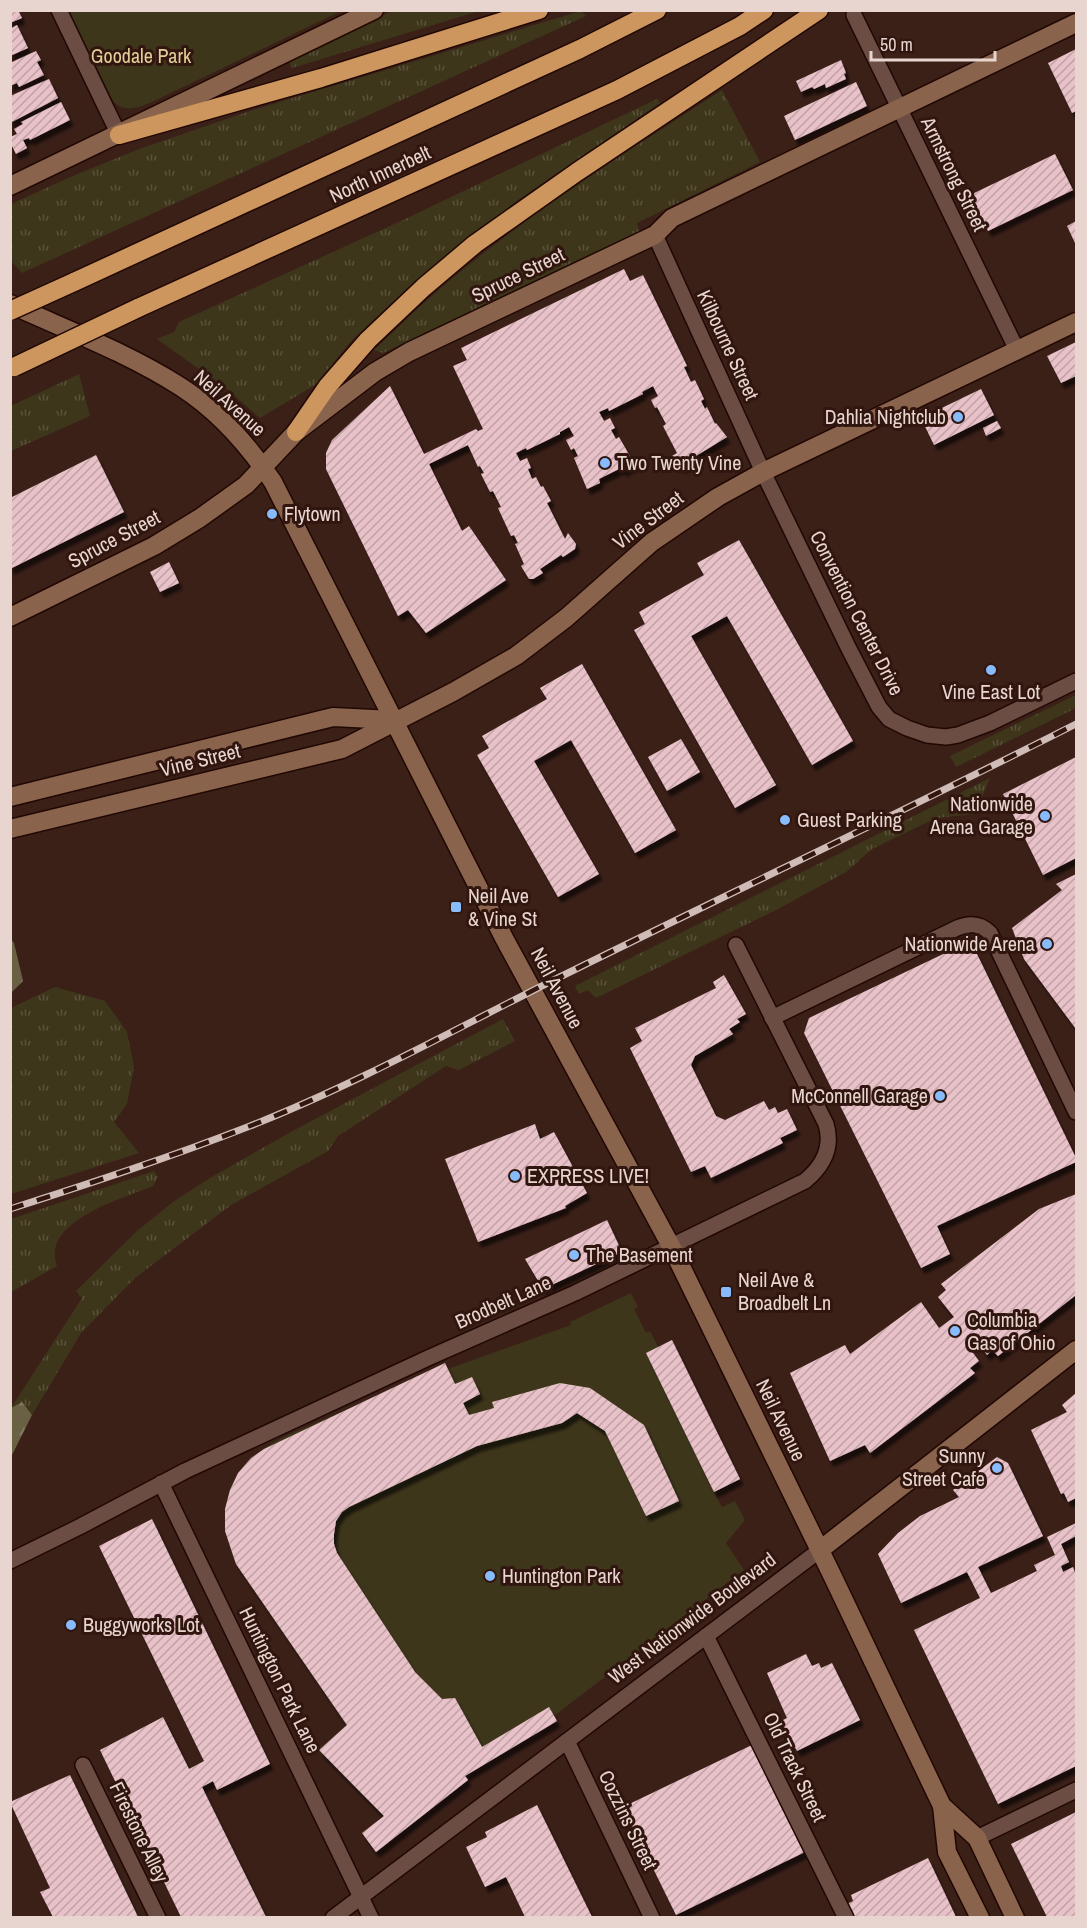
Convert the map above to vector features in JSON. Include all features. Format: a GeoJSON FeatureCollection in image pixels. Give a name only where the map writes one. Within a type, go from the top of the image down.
{"type":"FeatureCollection","features":[{"type":"Feature","properties":{"kind":"highway"},"geometry":{"type":"LineString","coordinates":[[119,135],[321,78],[539,10]]}},
{"type":"Feature","properties":{"kind":"highway","name":"North Innerbelt"},"geometry":{"type":"LineString","coordinates":[[10,312],[580,49],[657,10]]}},
{"type":"Feature","properties":{"kind":"highway","name":"North Innerbelt"},"geometry":{"type":"LineString","coordinates":[[12,369],[138,308],[617,90],[740,26],[764,10]]}},
{"type":"Feature","properties":{"kind":"highway"},"geometry":{"type":"LineString","coordinates":[[296,432],[327,387],[368,340],[424,287],[475,244],[577,172],[819,10]]}},
{"type":"Feature","properties":{"kind":"street"},"geometry":{"type":"LineString","coordinates":[[59,10],[119,135]]}},
{"type":"Feature","properties":{"kind":"street"},"geometry":{"type":"LineString","coordinates":[[10,186],[374,10]]}},
{"type":"Feature","properties":{"kind":"street","name":"Armstrong Street"},"geometry":{"type":"LineString","coordinates":[[854,15],[1017,350]]}},
{"type":"Feature","properties":{"kind":"street","name":"Spruce Street"},"geometry":{"type":"LineString","coordinates":[[10,617],[154,546],[200,518],[246,485],[296,432],[352,388],[409,352],[655,235],[672,218],[1077,23]]}},
{"type":"Feature","properties":{"kind":"street","name":"Kilbourne Street"},"geometry":{"type":"LineString","coordinates":[[655,235],[763,472]]}},
{"type":"Feature","properties":{"kind":"street","name":"Neil Avenue"},"geometry":{"type":"LineString","coordinates":[[10,304],[129,358],[180,386],[198,399],[236,434],[262,466],[284,503],[504,938],[671,1246],[942,1806],[947,1852],[980,1917]]}},
{"type":"Feature","properties":{"kind":"street","name":"Vine Street"},"geometry":{"type":"LineString","coordinates":[[10,829],[342,749],[516,656],[566,618],[652,542],[708,503],[763,472],[1077,322]]}},
{"type":"Feature","properties":{"kind":"street","name":"Convention Center Drive"},"geometry":{"type":"LineString","coordinates":[[763,472],[849,649],[879,707],[890,719],[927,735],[946,737],[958,735],[990,723],[1077,681]]}},
{"type":"Feature","properties":{"kind":"street","name":"Vine Street"},"geometry":{"type":"LineString","coordinates":[[10,797],[333,717],[395,721]]}},
{"type":"Feature","properties":{"kind":"street"},"geometry":{"type":"LineString","coordinates":[[772,1018],[957,928],[969,924],[981,926],[990,933],[1077,1112]]}},
{"type":"Feature","properties":{"kind":"street","name":"Brodbelt Lane"},"geometry":{"type":"LineString","coordinates":[[10,1561],[161,1483],[428,1358],[575,1293],[805,1181],[818,1169],[825,1156],[828,1135],[826,1124],[736,945]]}},
{"type":"Feature","properties":{"kind":"street","name":"West Nationwide Boulevard"},"geometry":{"type":"LineString","coordinates":[[333,1917],[820,1550],[1077,1350]]}},
{"type":"Feature","properties":{"kind":"street","name":"Huntington Park Lane"},"geometry":{"type":"LineString","coordinates":[[161,1483],[371,1917]]}},
{"type":"Feature","properties":{"kind":"street","name":"Old Track Street"},"geometry":{"type":"LineString","coordinates":[[706,1636],[846,1917]]}},
{"type":"Feature","properties":{"kind":"street","name":"Cozzins Street"},"geometry":{"type":"LineString","coordinates":[[567,1741],[652,1917]]}},
{"type":"Feature","properties":{"kind":"street","name":"Firestone Alley"},"geometry":{"type":"LineString","coordinates":[[83,1765],[158,1917]]}},
{"type":"Feature","properties":{"kind":"street"},"geometry":{"type":"LineString","coordinates":[[942,1806],[960,1839],[968,1842],[1077,1790]]}},
{"type":"Feature","properties":{"kind":"street"},"geometry":{"type":"LineString","coordinates":[[977,1838],[1015,1917]]}},
{"type":"Feature","properties":{"kind":"green space","name":"Goodale Park"},"geometry":{"type":"Polygon","coordinates":[[[69,11],[341,11],[152,102],[127,108],[113,101],[69,11]]]}},
{"type":"Feature","properties":{"kind":"green space"},"geometry":{"type":"Polygon","coordinates":[[[392,11],[479,11],[292,68],[289,61],[392,11]]]}},
{"type":"Feature","properties":{"kind":"green space"},"geometry":{"type":"Polygon","coordinates":[[[581,11],[586,16],[22,273],[11,263],[11,204],[75,175],[142,148],[253,110],[581,11]]]}},
{"type":"Feature","properties":{"kind":"green space"},"geometry":{"type":"Polygon","coordinates":[[[722,90],[760,162],[637,223],[639,232],[383,353],[374,350],[459,273],[531,217],[722,90]]]}},
{"type":"Feature","properties":{"kind":"green space"},"geometry":{"type":"Polygon","coordinates":[[[657,99],[660,103],[521,198],[427,272],[351,341],[315,385],[260,418],[227,389],[157,339],[174,332],[179,322],[401,221],[657,99]]]}},
{"type":"Feature","properties":{"kind":"green space"},"geometry":{"type":"Polygon","coordinates":[[[79,374],[90,416],[11,451],[11,406],[79,374]]]}},
{"type":"Feature","properties":{"kind":"green space"},"geometry":{"type":"Polygon","coordinates":[[[1076,695],[1076,708],[956,767],[950,756],[1076,695]]]}},
{"type":"Feature","properties":{"kind":"green space"},"geometry":{"type":"Polygon","coordinates":[[[990,778],[975,814],[936,818],[872,849],[846,872],[776,910],[596,998],[588,990],[579,994],[575,986],[990,778]]]}},
{"type":"Feature","properties":{"kind":"green space"},"geometry":{"type":"Polygon","coordinates":[[[11,939],[23,981],[11,993],[11,939]]]}},
{"type":"Feature","properties":{"kind":"green space"},"geometry":{"type":"Polygon","coordinates":[[[55,987],[105,1001],[127,1032],[134,1067],[127,1104],[114,1122],[139,1153],[11,1194],[11,1008],[55,987]]]}},
{"type":"Feature","properties":{"kind":"green space"},"geometry":{"type":"Polygon","coordinates":[[[503,1019],[515,1041],[459,1070],[446,1066],[338,1136],[328,1151],[231,1205],[135,1278],[81,1333],[32,1415],[22,1402],[11,1408],[82,1298],[76,1291],[137,1231],[173,1202],[289,1133],[503,1019]]]}},
{"type":"Feature","properties":{"kind":"green space"},"geometry":{"type":"Polygon","coordinates":[[[154,1171],[158,1177],[153,1186],[111,1202],[67,1228],[55,1252],[57,1266],[11,1292],[11,1219],[154,1171]]]}},
{"type":"Feature","properties":{"kind":"green space","name":"Huntington Park"},"geometry":{"type":"Polygon","coordinates":[[[631,1293],[638,1307],[634,1309],[646,1333],[650,1331],[658,1347],[672,1340],[740,1479],[714,1492],[722,1507],[735,1501],[745,1520],[726,1543],[744,1570],[554,1716],[557,1721],[466,1776],[468,1780],[376,1852],[362,1833],[384,1816],[319,1750],[346,1725],[236,1564],[226,1532],[225,1516],[231,1487],[249,1461],[262,1450],[289,1434],[445,1363],[448,1369],[571,1325],[570,1322],[631,1293]]]}},
{"type":"Feature","properties":{"kind":"green space"},"geometry":{"type":"Polygon","coordinates":[[[22,1402],[32,1415],[11,1457],[11,1408],[22,1402]]]}},
{"type":"Feature","properties":{"kind":"building"},"geometry":{"type":"Polygon","coordinates":[[[10,10],[18,10],[22,18],[10,23],[10,10]]]}},
{"type":"Feature","properties":{"kind":"building"},"geometry":{"type":"Polygon","coordinates":[[[17,25],[28,48],[10,56],[10,29],[17,25]]]}},
{"type":"Feature","properties":{"kind":"building"},"geometry":{"type":"Polygon","coordinates":[[[1076,49],[1076,111],[1072,113],[1048,63],[1076,49]]]}},
{"type":"Feature","properties":{"kind":"building"},"geometry":{"type":"Polygon","coordinates":[[[36,51],[41,60],[37,62],[44,75],[19,87],[17,83],[10,86],[10,63],[36,51]]]}},
{"type":"Feature","properties":{"kind":"building"},"geometry":{"type":"Polygon","coordinates":[[[841,60],[846,79],[826,88],[825,84],[801,92],[796,81],[841,60]]]}},
{"type":"Feature","properties":{"kind":"building"},"geometry":{"type":"Polygon","coordinates":[[[49,79],[58,98],[10,123],[10,96],[49,79]]]}},
{"type":"Feature","properties":{"kind":"building"},"geometry":{"type":"Polygon","coordinates":[[[856,82],[867,106],[795,140],[784,116],[856,82]]]}},
{"type":"Feature","properties":{"kind":"building"},"geometry":{"type":"Polygon","coordinates":[[[61,102],[70,120],[30,140],[29,138],[23,140],[27,148],[16,154],[10,142],[10,137],[17,134],[14,129],[23,124],[21,122],[61,102]]]}},
{"type":"Feature","properties":{"kind":"building"},"geometry":{"type":"Polygon","coordinates":[[[1055,154],[1073,190],[988,231],[970,195],[1055,154]]]}},
{"type":"Feature","properties":{"kind":"building"},"geometry":{"type":"Polygon","coordinates":[[[1076,221],[1076,245],[1067,226],[1076,221]]]}},
{"type":"Feature","properties":{"kind":"building"},"geometry":{"type":"Polygon","coordinates":[[[624,269],[630,281],[643,275],[687,366],[684,367],[691,382],[695,380],[704,399],[701,401],[705,409],[707,407],[715,424],[727,437],[691,459],[693,461],[684,467],[680,467],[672,456],[677,453],[663,426],[666,424],[651,400],[658,396],[653,386],[642,392],[643,394],[609,411],[608,408],[599,412],[604,421],[610,418],[615,428],[611,430],[616,439],[619,437],[635,465],[623,471],[621,468],[599,479],[600,483],[587,489],[574,458],[578,456],[574,448],[571,450],[566,440],[574,436],[569,427],[560,434],[516,453],[520,461],[527,458],[532,479],[536,477],[541,487],[543,486],[551,501],[547,503],[565,539],[568,533],[576,544],[575,549],[540,569],[543,573],[533,579],[529,579],[521,566],[524,564],[515,544],[518,543],[514,535],[511,536],[498,508],[501,507],[493,491],[490,492],[481,474],[484,473],[480,466],[478,467],[468,445],[429,464],[462,531],[469,526],[506,580],[426,633],[408,610],[398,616],[326,469],[326,453],[332,440],[390,386],[424,454],[476,429],[478,431],[483,429],[453,366],[467,360],[461,348],[624,269]]]}},
{"type":"Feature","properties":{"kind":"building"},"geometry":{"type":"Polygon","coordinates":[[[1076,342],[1076,376],[1061,383],[1047,356],[1076,342]]]}},
{"type":"Feature","properties":{"kind":"building","name":"Dahlia Nightclub"},"geometry":{"type":"Polygon","coordinates":[[[981,389],[994,415],[934,445],[921,418],[981,389]]]}},
{"type":"Feature","properties":{"kind":"building"},"geometry":{"type":"Polygon","coordinates":[[[997,421],[1001,428],[986,436],[983,428],[997,421]]]}},
{"type":"Feature","properties":{"kind":"building"},"geometry":{"type":"Polygon","coordinates":[[[96,455],[124,512],[10,569],[10,498],[96,455]]]}},
{"type":"Feature","properties":{"kind":"building"},"geometry":{"type":"Polygon","coordinates":[[[739,540],[853,741],[812,765],[727,616],[691,636],[776,785],[735,808],[634,630],[645,624],[639,612],[704,575],[697,563],[739,540]]]}},
{"type":"Feature","properties":{"kind":"building"},"geometry":{"type":"Polygon","coordinates":[[[169,562],[179,583],[160,592],[150,572],[169,562]]]}},
{"type":"Feature","properties":{"kind":"building"},"geometry":{"type":"Polygon","coordinates":[[[582,664],[676,830],[635,853],[571,740],[534,761],[599,874],[558,897],[477,755],[489,748],[482,736],[547,699],[540,688],[582,664]]]}},
{"type":"Feature","properties":{"kind":"building"},"geometry":{"type":"Polygon","coordinates":[[[681,739],[700,772],[667,791],[648,757],[681,739]]]}},
{"type":"Feature","properties":{"kind":"building","name":"Nationwide Arena Garage"},"geometry":{"type":"Polygon","coordinates":[[[1076,757],[1076,858],[1043,875],[1003,794],[1076,757]]]}},
{"type":"Feature","properties":{"kind":"building","name":"Nationwide Arena"},"geometry":{"type":"Polygon","coordinates":[[[1076,874],[1076,1029],[1024,959],[1012,928],[1062,890],[1056,884],[1076,874]]]}},
{"type":"Feature","properties":{"kind":"building","name":"McConnell Garage"},"geometry":{"type":"Polygon","coordinates":[[[960,946],[976,952],[1076,1162],[937,1226],[950,1254],[921,1268],[804,1033],[809,1018],[960,946]]]}},
{"type":"Feature","properties":{"kind":"building"},"geometry":{"type":"Polygon","coordinates":[[[724,975],[746,1014],[737,1019],[740,1022],[729,1029],[733,1034],[695,1056],[691,1065],[716,1116],[725,1120],[764,1101],[769,1110],[775,1107],[778,1113],[787,1109],[797,1130],[780,1138],[783,1143],[711,1178],[705,1166],[691,1172],[630,1048],[642,1041],[635,1028],[716,988],[713,982],[724,975]]]}},
{"type":"Feature","properties":{"kind":"building","name":"EXPRESS LIVE!"},"geometry":{"type":"Polygon","coordinates":[[[535,1124],[540,1139],[554,1132],[587,1193],[565,1206],[566,1208],[478,1242],[445,1159],[535,1124]]]}},
{"type":"Feature","properties":{"kind":"building"},"geometry":{"type":"Polygon","coordinates":[[[1076,1194],[1076,1295],[998,1356],[992,1350],[987,1355],[973,1336],[965,1342],[979,1361],[970,1368],[975,1373],[870,1453],[865,1445],[830,1461],[790,1373],[845,1345],[850,1354],[921,1302],[939,1328],[954,1317],[938,1297],[946,1290],[941,1284],[1039,1209],[1076,1194]]]}},
{"type":"Feature","properties":{"kind":"building","name":"The Basement"},"geometry":{"type":"Polygon","coordinates":[[[607,1220],[622,1252],[543,1289],[525,1259],[607,1220]]]}},
{"type":"Feature","properties":{"kind":"building"},"geometry":{"type":"Polygon","coordinates":[[[672,1340],[740,1479],[714,1492],[646,1353],[672,1340]]]}},
{"type":"Feature","properties":{"kind":"building"},"geometry":{"type":"Polygon","coordinates":[[[445,1363],[455,1384],[472,1377],[480,1394],[463,1403],[469,1415],[494,1408],[492,1402],[560,1383],[590,1388],[644,1425],[679,1501],[646,1516],[605,1431],[577,1413],[562,1423],[477,1446],[342,1512],[336,1521],[334,1534],[337,1553],[415,1672],[442,1699],[455,1698],[482,1747],[549,1707],[557,1721],[465,1776],[468,1780],[376,1852],[362,1833],[384,1816],[319,1750],[347,1725],[236,1564],[225,1531],[225,1509],[238,1473],[251,1458],[264,1449],[445,1363]]]}},
{"type":"Feature","properties":{"kind":"building"},"geometry":{"type":"Polygon","coordinates":[[[1076,1393],[1076,1498],[1068,1502],[1064,1493],[1061,1494],[1031,1430],[1067,1412],[1062,1405],[1076,1393]]]}},
{"type":"Feature","properties":{"kind":"building"},"geometry":{"type":"Polygon","coordinates":[[[997,1457],[1008,1463],[1043,1536],[978,1567],[991,1593],[1037,1571],[1034,1565],[1055,1555],[1047,1537],[1076,1523],[1076,1536],[1061,1544],[1069,1562],[1061,1566],[1063,1572],[1073,1567],[1076,1575],[1076,1766],[998,1804],[914,1630],[980,1598],[967,1572],[901,1603],[878,1554],[898,1533],[920,1516],[959,1497],[953,1490],[997,1457]]]}},
{"type":"Feature","properties":{"kind":"building"},"geometry":{"type":"Polygon","coordinates":[[[152,1519],[270,1764],[217,1790],[213,1781],[202,1787],[266,1917],[181,1917],[100,1750],[163,1717],[189,1769],[204,1761],[99,1546],[152,1519]]]}},
{"type":"Feature","properties":{"kind":"building"},"geometry":{"type":"Polygon","coordinates":[[[806,1654],[812,1666],[819,1663],[821,1668],[832,1663],[860,1720],[797,1751],[781,1721],[787,1718],[767,1673],[806,1654]]]}},
{"type":"Feature","properties":{"kind":"building"},"geometry":{"type":"Polygon","coordinates":[[[754,1744],[807,1851],[676,1915],[623,1807],[754,1744]]]}},
{"type":"Feature","properties":{"kind":"building"},"geometry":{"type":"Polygon","coordinates":[[[70,1775],[138,1917],[53,1917],[40,1892],[50,1888],[10,1802],[70,1775]]]}},
{"type":"Feature","properties":{"kind":"building"},"geometry":{"type":"Polygon","coordinates":[[[537,1805],[592,1917],[525,1917],[506,1877],[485,1887],[466,1847],[487,1837],[485,1832],[537,1805]]]}},
{"type":"Feature","properties":{"kind":"building"},"geometry":{"type":"Polygon","coordinates":[[[1076,1812],[1076,1917],[1047,1917],[1011,1844],[1076,1812]]]}},
{"type":"Feature","properties":{"kind":"building"},"geometry":{"type":"Polygon","coordinates":[[[928,1858],[956,1917],[852,1917],[845,1905],[853,1901],[851,1895],[928,1858]]]}},
{"type":"Feature","properties":{"kind":"railway"},"geometry":{"type":"LineString","coordinates":[[10,1209],[191,1148],[332,1091],[1076,724]]}},
{"type":"Feature","properties":{"kind":"place","name":"Dahlia Nightclub"},"geometry":{"type":"Point","coordinates":[958,417]}},
{"type":"Feature","properties":{"kind":"place","name":"Two Twenty Vine"},"geometry":{"type":"Point","coordinates":[605,463]}},
{"type":"Feature","properties":{"kind":"place","name":"Flytown"},"geometry":{"type":"Point","coordinates":[272,514]}},
{"type":"Feature","properties":{"kind":"place","name":"Vine East Lot"},"geometry":{"type":"Point","coordinates":[991,670]}},
{"type":"Feature","properties":{"kind":"place","name":"Nationwide Arena Garage"},"geometry":{"type":"Point","coordinates":[1045,816]}},
{"type":"Feature","properties":{"kind":"place","name":"Guest Parking"},"geometry":{"type":"Point","coordinates":[785,820]}},
{"type":"Feature","properties":{"kind":"place","name":"Neil Ave & Vine St"},"geometry":{"type":"Point","coordinates":[456,907]}},
{"type":"Feature","properties":{"kind":"place","name":"Nationwide Arena"},"geometry":{"type":"Point","coordinates":[1047,944]}},
{"type":"Feature","properties":{"kind":"place","name":"McConnell Garage"},"geometry":{"type":"Point","coordinates":[940,1096]}},
{"type":"Feature","properties":{"kind":"place","name":"EXPRESS LIVE!"},"geometry":{"type":"Point","coordinates":[515,1176]}},
{"type":"Feature","properties":{"kind":"place","name":"The Basement"},"geometry":{"type":"Point","coordinates":[574,1255]}},
{"type":"Feature","properties":{"kind":"place","name":"Neil Ave & Broadbelt Ln"},"geometry":{"type":"Point","coordinates":[726,1292]}},
{"type":"Feature","properties":{"kind":"place","name":"Columbia Gas of Ohio"},"geometry":{"type":"Point","coordinates":[955,1331]}},
{"type":"Feature","properties":{"kind":"place","name":"Sunny Street Cafe"},"geometry":{"type":"Point","coordinates":[997,1468]}},
{"type":"Feature","properties":{"kind":"place","name":"Huntington Park"},"geometry":{"type":"Point","coordinates":[490,1576]}},
{"type":"Feature","properties":{"kind":"place","name":"Buggyworks Lot"},"geometry":{"type":"Point","coordinates":[71,1625]}}]}
